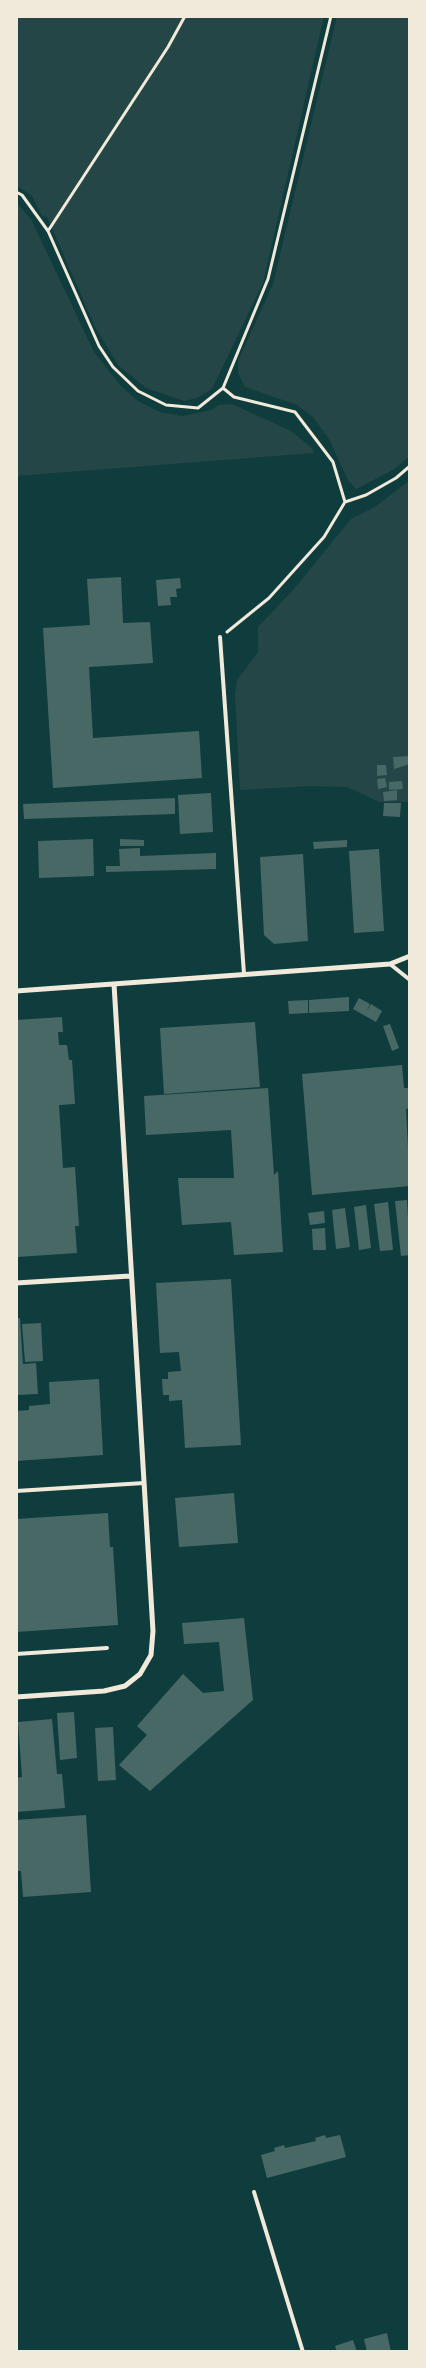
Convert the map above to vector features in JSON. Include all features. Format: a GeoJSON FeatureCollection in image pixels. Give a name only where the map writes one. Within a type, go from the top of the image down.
{"type":"FeatureCollection","features":[{"type":"Feature","properties":{"kind":"street"},"geometry":{"type":"LineString","coordinates":[[16,991],[390,964],[410,956]]}},
{"type":"Feature","properties":{"kind":"street"},"geometry":{"type":"LineString","coordinates":[[16,1697],[104,1691],[125,1686],[140,1674],[151,1655],[153,1631],[130,1276],[114,984]]}},
{"type":"Feature","properties":{"kind":"street"},"geometry":{"type":"LineString","coordinates":[[16,1283],[130,1276]]}},
{"type":"Feature","properties":{"kind":"lane"},"geometry":{"type":"LineString","coordinates":[[220,637],[244,974]]}},
{"type":"Feature","properties":{"kind":"lane"},"geometry":{"type":"LineString","coordinates":[[390,964],[410,980]]}},
{"type":"Feature","properties":{"kind":"lane"},"geometry":{"type":"LineString","coordinates":[[16,1491],[144,1483]]}},
{"type":"Feature","properties":{"kind":"lane"},"geometry":{"type":"LineString","coordinates":[[16,1654],[107,1648]]}},
{"type":"Feature","properties":{"kind":"lane"},"geometry":{"type":"LineString","coordinates":[[254,2192],[303,2352]]}},
{"type":"Feature","properties":{"kind":"path"},"geometry":{"type":"LineString","coordinates":[[48,231],[168,48],[186,16]]}},
{"type":"Feature","properties":{"kind":"path"},"geometry":{"type":"LineString","coordinates":[[16,192],[22,195],[48,231],[99,346],[113,367],[138,390],[166,405],[198,408],[223,388],[268,279],[331,16]]}},
{"type":"Feature","properties":{"kind":"path"},"geometry":{"type":"LineString","coordinates":[[223,388],[234,397],[295,412],[333,462],[344,502]]}},
{"type":"Feature","properties":{"kind":"path"},"geometry":{"type":"LineString","coordinates":[[220,637],[270,598],[324,537],[344,502],[366,495],[396,478],[410,466]]}},
{"type":"Feature","properties":{"kind":"shaded area"},"geometry":{"type":"Polygon","coordinates":[[[16,16],[324,16],[263,283],[212,389],[197,398],[184,401],[146,388],[118,365],[95,327],[47,217],[42,216],[32,196],[16,185],[16,16]]]}},
{"type":"Feature","properties":{"kind":"shaded area"},"geometry":{"type":"Polygon","coordinates":[[[337,16],[410,16],[410,456],[393,470],[356,489],[348,480],[329,439],[313,417],[297,405],[245,387],[238,373],[238,361],[273,284],[337,16]]]}},
{"type":"Feature","properties":{"kind":"shaded area"},"geometry":{"type":"Polygon","coordinates":[[[16,202],[31,219],[94,352],[121,386],[138,401],[160,412],[183,416],[211,410],[219,405],[232,404],[291,431],[312,448],[314,453],[16,476],[16,202]]]}},
{"type":"Feature","properties":{"kind":"shaded area"},"geometry":{"type":"Polygon","coordinates":[[[410,480],[410,802],[379,802],[347,787],[309,786],[240,790],[235,694],[237,680],[258,652],[258,627],[293,590],[351,519],[375,507],[410,480]]]}},
{"type":"Feature","properties":{"kind":"building"},"geometry":{"type":"Polygon","coordinates":[[[121,577],[123,623],[150,622],[153,663],[89,667],[93,738],[199,731],[202,778],[53,788],[43,628],[90,625],[87,579],[121,577]]]}},
{"type":"Feature","properties":{"kind":"building"},"geometry":{"type":"Polygon","coordinates":[[[180,578],[181,588],[176,589],[177,597],[170,597],[171,605],[158,606],[156,580],[180,578]]]}},
{"type":"Feature","properties":{"kind":"building"},"geometry":{"type":"Polygon","coordinates":[[[410,756],[410,764],[394,769],[393,757],[410,756]]]}},
{"type":"Feature","properties":{"kind":"building"},"geometry":{"type":"Polygon","coordinates":[[[377,765],[386,765],[387,775],[377,776],[377,765]]]}},
{"type":"Feature","properties":{"kind":"building"},"geometry":{"type":"Polygon","coordinates":[[[385,778],[387,787],[378,789],[377,779],[385,778]]]}},
{"type":"Feature","properties":{"kind":"building"},"geometry":{"type":"Polygon","coordinates":[[[402,781],[403,789],[389,790],[389,782],[402,781]]]}},
{"type":"Feature","properties":{"kind":"building"},"geometry":{"type":"Polygon","coordinates":[[[397,790],[397,800],[384,801],[383,792],[397,790]]]}},
{"type":"Feature","properties":{"kind":"building"},"geometry":{"type":"Polygon","coordinates":[[[211,793],[213,832],[180,834],[178,795],[211,793]]]}},
{"type":"Feature","properties":{"kind":"building"},"geometry":{"type":"Polygon","coordinates":[[[175,798],[175,814],[24,819],[23,804],[175,798]]]}},
{"type":"Feature","properties":{"kind":"building"},"geometry":{"type":"Polygon","coordinates":[[[384,803],[401,803],[400,817],[383,816],[384,803]]]}},
{"type":"Feature","properties":{"kind":"building"},"geometry":{"type":"Polygon","coordinates":[[[93,839],[94,876],[39,878],[38,841],[93,839]]]}},
{"type":"Feature","properties":{"kind":"building"},"geometry":{"type":"Polygon","coordinates":[[[120,839],[144,840],[144,846],[120,846],[120,839]]]}},
{"type":"Feature","properties":{"kind":"building"},"geometry":{"type":"Polygon","coordinates":[[[347,840],[347,847],[314,849],[313,842],[347,840]]]}},
{"type":"Feature","properties":{"kind":"building"},"geometry":{"type":"Polygon","coordinates":[[[140,848],[140,856],[216,853],[216,869],[106,872],[106,866],[120,866],[119,849],[140,848]]]}},
{"type":"Feature","properties":{"kind":"building"},"geometry":{"type":"Polygon","coordinates":[[[379,849],[384,931],[354,933],[349,851],[379,849]]]}},
{"type":"Feature","properties":{"kind":"building"},"geometry":{"type":"Polygon","coordinates":[[[303,854],[308,941],[274,944],[264,935],[260,857],[303,854]]]}},
{"type":"Feature","properties":{"kind":"building"},"geometry":{"type":"Polygon","coordinates":[[[349,997],[349,1011],[309,1013],[309,1000],[349,997]]]}},
{"type":"Feature","properties":{"kind":"building"},"geometry":{"type":"Polygon","coordinates":[[[359,998],[370,1004],[367,1011],[371,1004],[382,1011],[376,1022],[353,1009],[359,998]]]}},
{"type":"Feature","properties":{"kind":"building"},"geometry":{"type":"Polygon","coordinates":[[[308,1000],[308,1013],[289,1014],[288,1001],[308,1000]]]}},
{"type":"Feature","properties":{"kind":"building"},"geometry":{"type":"Polygon","coordinates":[[[62,1017],[63,1032],[58,1032],[59,1045],[67,1045],[69,1060],[72,1060],[75,1104],[59,1105],[63,1168],[75,1167],[79,1226],[75,1226],[77,1253],[17,1257],[16,1020],[62,1017]]]}},
{"type":"Feature","properties":{"kind":"building"},"geometry":{"type":"Polygon","coordinates":[[[255,1022],[260,1087],[164,1094],[160,1028],[255,1022]]]}},
{"type":"Feature","properties":{"kind":"building"},"geometry":{"type":"Polygon","coordinates":[[[390,1024],[399,1048],[392,1051],[383,1026],[390,1024]]]}},
{"type":"Feature","properties":{"kind":"building"},"geometry":{"type":"Polygon","coordinates":[[[402,1065],[404,1088],[410,1088],[410,1108],[406,1109],[410,1186],[312,1195],[302,1074],[402,1065]]]}},
{"type":"Feature","properties":{"kind":"building"},"geometry":{"type":"Polygon","coordinates":[[[268,1088],[274,1175],[278,1171],[283,1252],[234,1255],[231,1222],[182,1225],[178,1178],[234,1178],[231,1130],[146,1135],[144,1096],[268,1088]]]}},
{"type":"Feature","properties":{"kind":"building"},"geometry":{"type":"Polygon","coordinates":[[[407,1200],[410,1255],[401,1256],[395,1201],[407,1200]]]}},
{"type":"Feature","properties":{"kind":"building"},"geometry":{"type":"Polygon","coordinates":[[[388,1202],[393,1250],[380,1251],[374,1204],[388,1202]]]}},
{"type":"Feature","properties":{"kind":"building"},"geometry":{"type":"Polygon","coordinates":[[[366,1205],[371,1248],[359,1250],[354,1207],[366,1205]]]}},
{"type":"Feature","properties":{"kind":"building"},"geometry":{"type":"Polygon","coordinates":[[[345,1208],[350,1247],[336,1249],[332,1210],[345,1208]]]}},
{"type":"Feature","properties":{"kind":"building"},"geometry":{"type":"Polygon","coordinates":[[[324,1211],[325,1223],[310,1225],[308,1213],[324,1211]]]}},
{"type":"Feature","properties":{"kind":"building"},"geometry":{"type":"Polygon","coordinates":[[[325,1228],[326,1250],[313,1250],[312,1229],[325,1228]]]}},
{"type":"Feature","properties":{"kind":"building"},"geometry":{"type":"Polygon","coordinates":[[[231,1279],[241,1445],[185,1448],[182,1400],[169,1401],[169,1395],[163,1395],[162,1379],[168,1379],[168,1372],[181,1371],[179,1352],[160,1353],[156,1283],[231,1279]]]}},
{"type":"Feature","properties":{"kind":"building"},"geometry":{"type":"Polygon","coordinates":[[[16,1318],[20,1318],[23,1364],[36,1363],[38,1394],[16,1395],[16,1318]]]}},
{"type":"Feature","properties":{"kind":"building"},"geometry":{"type":"Polygon","coordinates":[[[41,1323],[43,1361],[25,1362],[22,1324],[41,1323]]]}},
{"type":"Feature","properties":{"kind":"building"},"geometry":{"type":"Polygon","coordinates":[[[99,1379],[103,1455],[16,1461],[16,1411],[29,1410],[29,1406],[50,1404],[49,1382],[99,1379]]]}},
{"type":"Feature","properties":{"kind":"building"},"geometry":{"type":"Polygon","coordinates":[[[234,1493],[238,1543],[179,1547],[175,1498],[234,1493]]]}},
{"type":"Feature","properties":{"kind":"building"},"geometry":{"type":"Polygon","coordinates":[[[108,1513],[110,1547],[113,1547],[118,1625],[16,1632],[16,1519],[108,1513]]]}},
{"type":"Feature","properties":{"kind":"building"},"geometry":{"type":"Polygon","coordinates":[[[244,1618],[253,1700],[150,1791],[119,1765],[147,1735],[137,1726],[183,1674],[203,1693],[224,1691],[219,1642],[184,1644],[182,1623],[244,1618]]]}},
{"type":"Feature","properties":{"kind":"building"},"geometry":{"type":"Polygon","coordinates":[[[74,1712],[77,1758],[60,1760],[57,1713],[74,1712]]]}},
{"type":"Feature","properties":{"kind":"building"},"geometry":{"type":"Polygon","coordinates":[[[52,1719],[57,1774],[62,1774],[65,1808],[16,1812],[16,1778],[22,1777],[18,1722],[52,1719]]]}},
{"type":"Feature","properties":{"kind":"building"},"geometry":{"type":"Polygon","coordinates":[[[113,1727],[116,1780],[98,1781],[95,1728],[113,1727]]]}},
{"type":"Feature","properties":{"kind":"building"},"geometry":{"type":"Polygon","coordinates":[[[86,1815],[91,1892],[23,1897],[21,1871],[18,1871],[16,1820],[86,1815]]]}},
{"type":"Feature","properties":{"kind":"building"},"geometry":{"type":"Polygon","coordinates":[[[325,2135],[326,2138],[340,2135],[346,2157],[267,2178],[261,2155],[275,2151],[274,2148],[284,2145],[285,2148],[316,2141],[315,2138],[325,2135]]]}},
{"type":"Feature","properties":{"kind":"building"},"geometry":{"type":"Polygon","coordinates":[[[387,2333],[391,2352],[367,2352],[364,2339],[387,2333]]]}},
{"type":"Feature","properties":{"kind":"building"},"geometry":{"type":"Polygon","coordinates":[[[353,2340],[357,2352],[337,2352],[335,2346],[353,2340]]]}}]}
